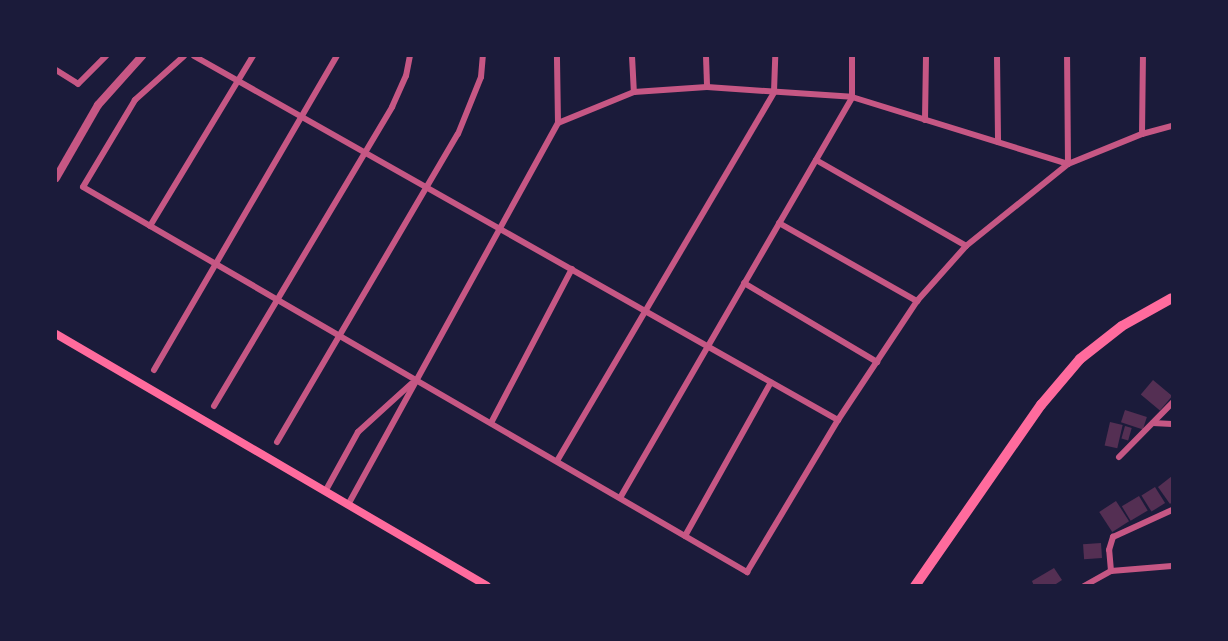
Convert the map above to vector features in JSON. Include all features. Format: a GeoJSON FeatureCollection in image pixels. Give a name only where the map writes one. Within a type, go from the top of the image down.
{"type":"FeatureCollection","features":[{"type":"Feature","properties":{"kind":"highway"},"geometry":{"type":"LineString","coordinates":[[915,585],[1041,405],[1080,359],[1122,326],[1173,298]]}},
{"type":"Feature","properties":{"kind":"main road"},"geometry":{"type":"LineString","coordinates":[[56,334],[488,585]]}},
{"type":"Feature","properties":{"kind":"street"},"geometry":{"type":"LineString","coordinates":[[56,70],[78,84],[106,56]]}},
{"type":"Feature","properties":{"kind":"street"},"geometry":{"type":"LineString","coordinates":[[56,178],[98,105],[142,56]]}},
{"type":"Feature","properties":{"kind":"street"},"geometry":{"type":"LineString","coordinates":[[184,56],[135,100],[83,187],[747,572],[838,420],[917,301],[966,246],[1068,164],[1142,134],[1173,126]]}},
{"type":"Feature","properties":{"kind":"street"},"geometry":{"type":"LineString","coordinates":[[194,56],[838,420]]}},
{"type":"Feature","properties":{"kind":"street"},"geometry":{"type":"LineString","coordinates":[[150,226],[253,56]]}},
{"type":"Feature","properties":{"kind":"street"},"geometry":{"type":"LineString","coordinates":[[154,370],[337,56]]}},
{"type":"Feature","properties":{"kind":"street"},"geometry":{"type":"LineString","coordinates":[[214,406],[402,87],[410,56]]}},
{"type":"Feature","properties":{"kind":"street"},"geometry":{"type":"LineString","coordinates":[[277,442],[427,188],[474,100],[483,56]]}},
{"type":"Feature","properties":{"kind":"street"},"geometry":{"type":"LineString","coordinates":[[349,503],[558,123],[557,56]]}},
{"type":"Feature","properties":{"kind":"street"},"geometry":{"type":"LineString","coordinates":[[632,56],[634,92]]}},
{"type":"Feature","properties":{"kind":"street"},"geometry":{"type":"LineString","coordinates":[[706,56],[707,87]]}},
{"type":"Feature","properties":{"kind":"street"},"geometry":{"type":"LineString","coordinates":[[557,461],[774,92],[775,56]]}},
{"type":"Feature","properties":{"kind":"street"},"geometry":{"type":"LineString","coordinates":[[620,498],[852,97],[852,56]]}},
{"type":"Feature","properties":{"kind":"street"},"geometry":{"type":"LineString","coordinates":[[925,120],[926,56]]}},
{"type":"Feature","properties":{"kind":"street"},"geometry":{"type":"LineString","coordinates":[[997,56],[998,142]]}},
{"type":"Feature","properties":{"kind":"street"},"geometry":{"type":"LineString","coordinates":[[1067,56],[1068,164]]}},
{"type":"Feature","properties":{"kind":"street"},"geometry":{"type":"LineString","coordinates":[[1142,134],[1143,56]]}},
{"type":"Feature","properties":{"kind":"street"},"geometry":{"type":"LineString","coordinates":[[558,123],[634,92],[707,87],[852,97],[1068,164]]}},
{"type":"Feature","properties":{"kind":"street"},"geometry":{"type":"LineString","coordinates":[[816,160],[966,246]]}},
{"type":"Feature","properties":{"kind":"street"},"geometry":{"type":"LineString","coordinates":[[779,223],[917,301]]}},
{"type":"Feature","properties":{"kind":"street"},"geometry":{"type":"LineString","coordinates":[[492,423],[572,269]]}},
{"type":"Feature","properties":{"kind":"street"},"geometry":{"type":"LineString","coordinates":[[744,283],[877,362]]}},
{"type":"Feature","properties":{"kind":"street"},"geometry":{"type":"LineString","coordinates":[[326,490],[358,432],[416,380]]}},
{"type":"Feature","properties":{"kind":"street"},"geometry":{"type":"LineString","coordinates":[[685,536],[771,382]]}},
{"type":"Feature","properties":{"kind":"street"},"geometry":{"type":"LineString","coordinates":[[1119,457],[1173,403]]}},
{"type":"Feature","properties":{"kind":"street"},"geometry":{"type":"LineString","coordinates":[[1153,423],[1173,424]]}},
{"type":"Feature","properties":{"kind":"street"},"geometry":{"type":"LineString","coordinates":[[1111,571],[1109,550],[1113,537],[1173,510]]}},
{"type":"Feature","properties":{"kind":"street"},"geometry":{"type":"LineString","coordinates":[[1084,585],[1111,571],[1173,566]]}},
{"type":"Feature","properties":{"kind":"building"},"geometry":{"type":"Polygon","coordinates":[[[1153,380],[1172,396],[1160,411],[1141,395],[1153,380]]]}},
{"type":"Feature","properties":{"kind":"building"},"geometry":{"type":"Polygon","coordinates":[[[1125,410],[1147,417],[1143,429],[1121,422],[1125,410]]]}},
{"type":"Feature","properties":{"kind":"building"},"geometry":{"type":"Polygon","coordinates":[[[1110,422],[1123,425],[1117,448],[1105,445],[1110,422]]]}},
{"type":"Feature","properties":{"kind":"building"},"geometry":{"type":"Polygon","coordinates":[[[1125,426],[1132,428],[1128,440],[1121,438],[1125,426]]]}},
{"type":"Feature","properties":{"kind":"building"},"geometry":{"type":"Polygon","coordinates":[[[1172,476],[1172,502],[1170,504],[1158,487],[1172,476]]]}},
{"type":"Feature","properties":{"kind":"building"},"geometry":{"type":"Polygon","coordinates":[[[1155,487],[1165,503],[1151,512],[1141,495],[1155,487]]]}},
{"type":"Feature","properties":{"kind":"building"},"geometry":{"type":"Polygon","coordinates":[[[1139,496],[1148,511],[1131,521],[1122,506],[1139,496]]]}},
{"type":"Feature","properties":{"kind":"building"},"geometry":{"type":"Polygon","coordinates":[[[1116,501],[1129,521],[1112,532],[1099,512],[1116,501]]]}},
{"type":"Feature","properties":{"kind":"building"},"geometry":{"type":"Polygon","coordinates":[[[1101,543],[1102,558],[1084,559],[1083,544],[1101,543]]]}},
{"type":"Feature","properties":{"kind":"building"},"geometry":{"type":"Polygon","coordinates":[[[1054,568],[1062,580],[1053,586],[1034,586],[1032,581],[1054,568]]]}}]}
